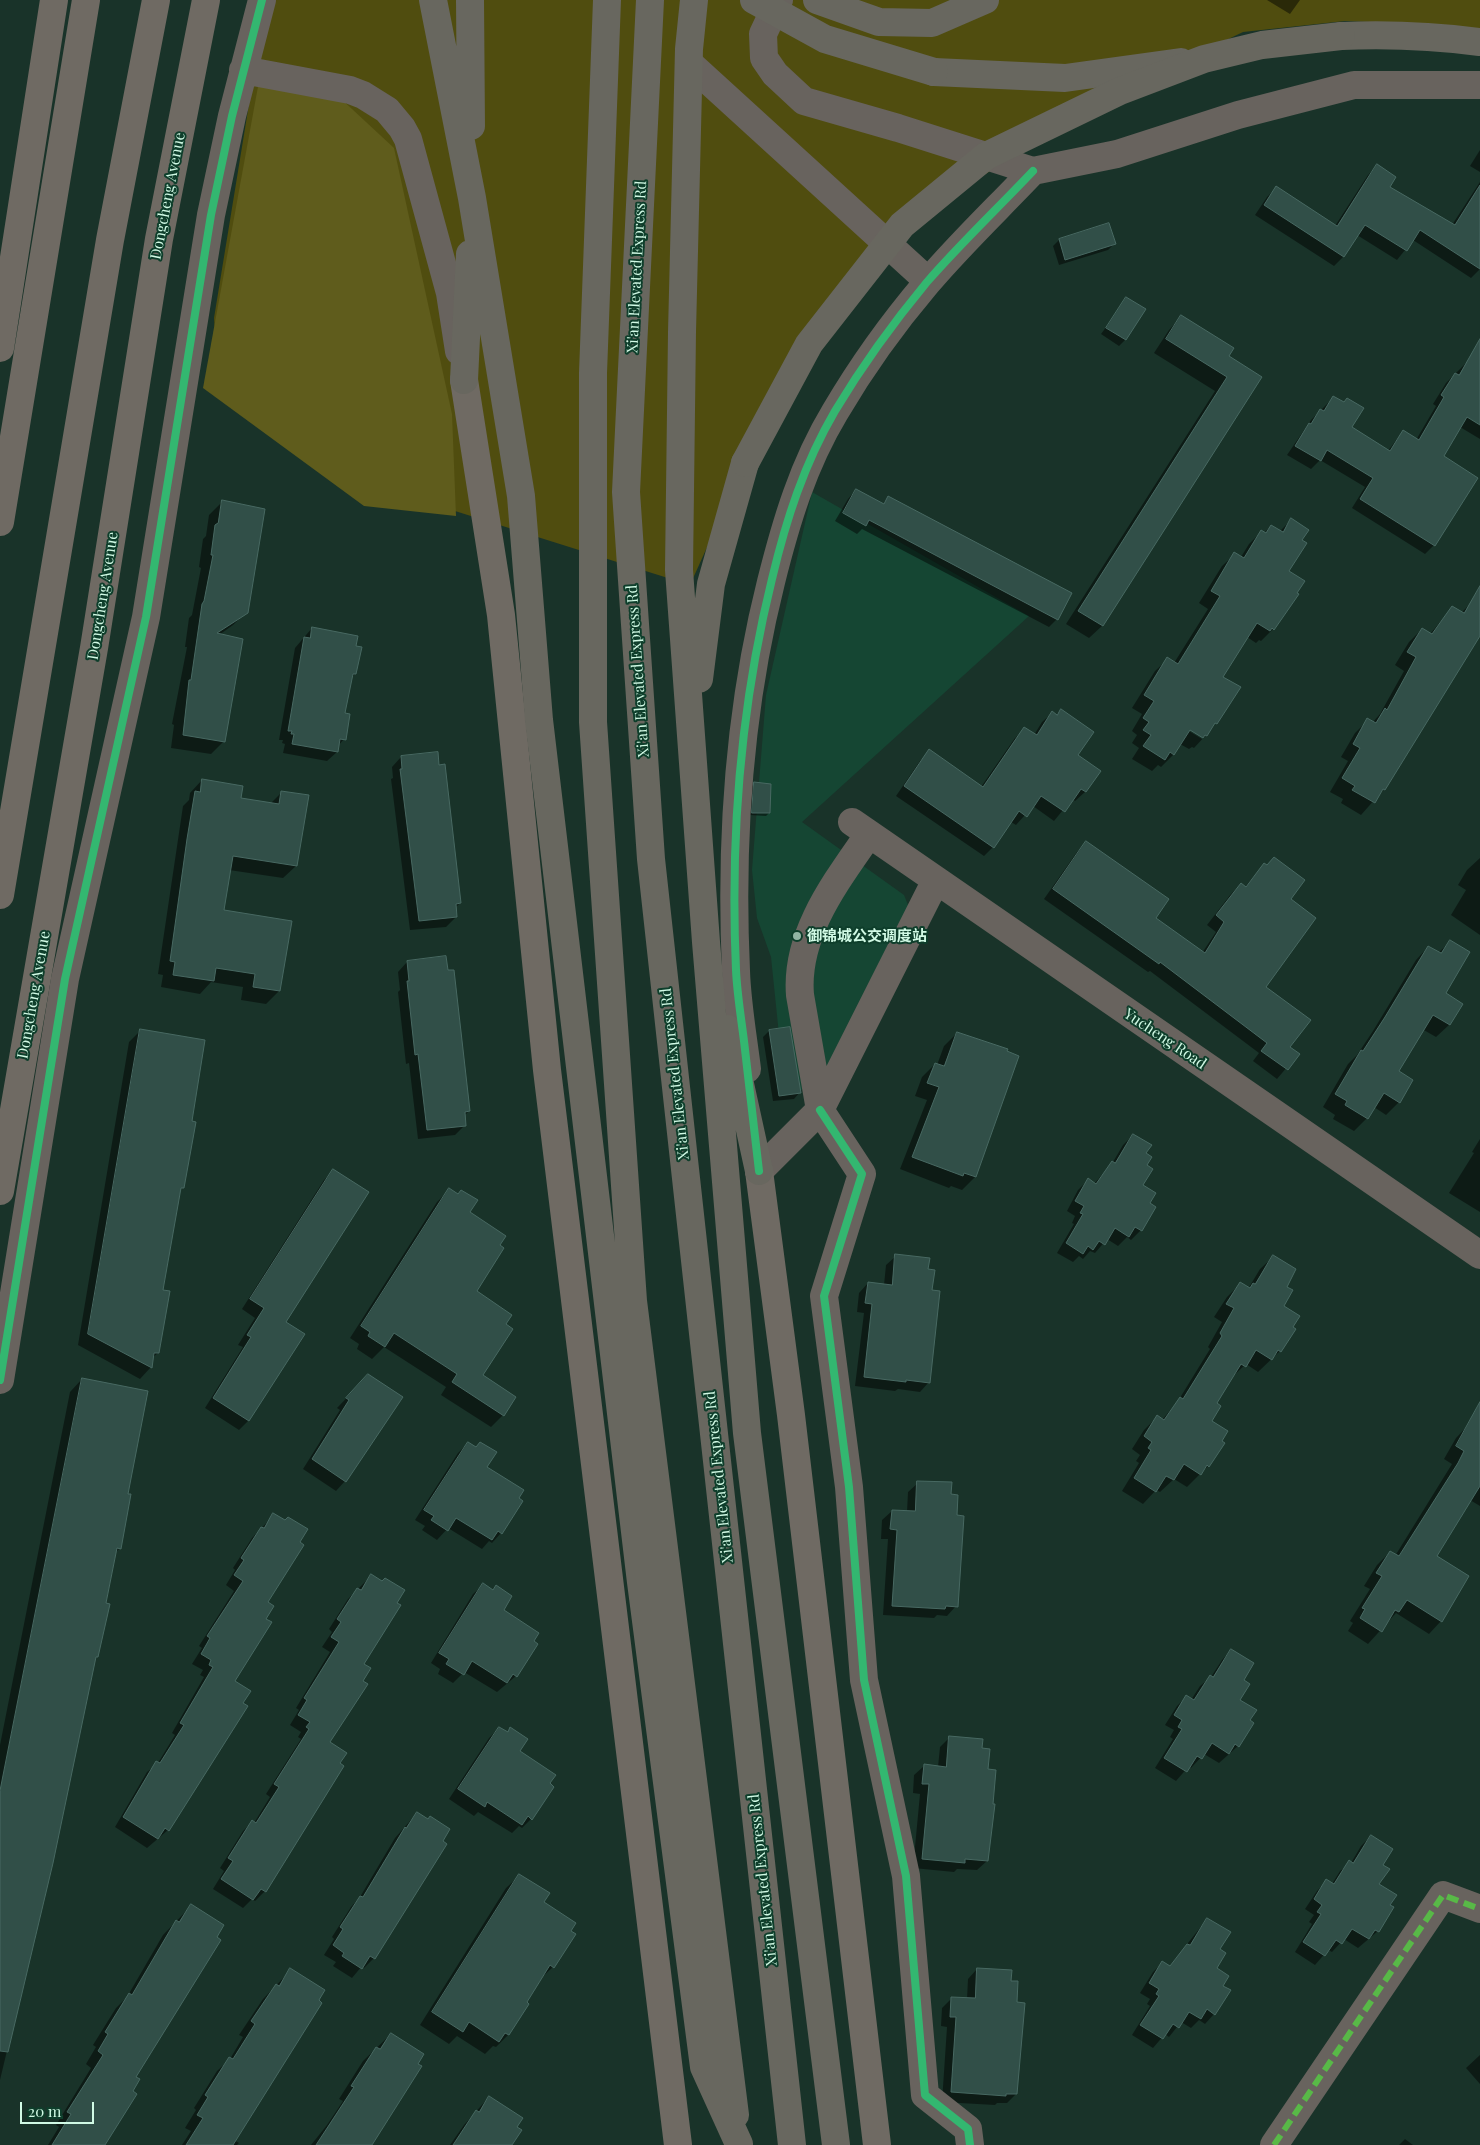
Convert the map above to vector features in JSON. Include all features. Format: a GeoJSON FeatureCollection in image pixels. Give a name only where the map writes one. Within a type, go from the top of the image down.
{"type":"FeatureCollection","features":[{"type":"Feature","properties":{"kind":"highway"},"geometry":{"type":"LineString","coordinates":[[433,0],[472,198],[521,496],[540,730],[641,1582],[704,2067],[739,2145]]}},
{"type":"Feature","properties":{"kind":"highway"},"geometry":{"type":"LineString","coordinates":[[464,380],[472,198],[470,0]]}},
{"type":"Feature","properties":{"kind":"highway"},"geometry":{"type":"LineString","coordinates":[[607,0],[593,373],[593,722],[633,1301],[739,2145]]}},
{"type":"Feature","properties":{"kind":"highway","name":"Xi'an Elevated Express Rd"},"geometry":{"type":"LineString","coordinates":[[650,0],[626,492],[641,723],[651,859],[792,2145]]}},
{"type":"Feature","properties":{"kind":"highway"},"geometry":{"type":"LineString","coordinates":[[694,0],[689,62],[682,332],[680,570],[705,928],[747,1433],[836,2145]]}},
{"type":"Feature","properties":{"kind":"highway"},"geometry":{"type":"LineString","coordinates":[[754,0],[825,39],[934,72],[1065,78],[1204,59],[1262,45],[1377,34],[1453,38],[1480,42]]}},
{"type":"Feature","properties":{"kind":"highway"},"geometry":{"type":"LineString","coordinates":[[817,0],[879,22],[932,23],[985,0]]}},
{"type":"Feature","properties":{"kind":"highway"},"geometry":{"type":"LineString","coordinates":[[692,742],[711,584],[746,463],[809,344],[902,225],[986,156],[1120,91],[1204,59]]}},
{"type":"Feature","properties":{"kind":"highway"},"geometry":{"type":"LineString","coordinates":[[705,928],[759,1171]]}},
{"type":"Feature","properties":{"kind":"main road"},"geometry":{"type":"LineString","coordinates":[[0,348],[54,0]]}},
{"type":"Feature","properties":{"kind":"main road"},"geometry":{"type":"LineString","coordinates":[[0,522],[86,0]]}},
{"type":"Feature","properties":{"kind":"main road"},"geometry":{"type":"LineString","coordinates":[[0,895],[110,240],[156,0]]}},
{"type":"Feature","properties":{"kind":"main road","name":"Dongcheng Avenue"},"geometry":{"type":"LineString","coordinates":[[0,1191],[94,648],[159,239],[206,0]]}},
{"type":"Feature","properties":{"kind":"main road"},"geometry":{"type":"LineString","coordinates":[[464,380],[501,615],[548,1080],[678,2145]]}},
{"type":"Feature","properties":{"kind":"main road"},"geometry":{"type":"LineString","coordinates":[[759,1171],[792,1425],[877,2145]]}},
{"type":"Feature","properties":{"kind":"street"},"geometry":{"type":"LineString","coordinates":[[0,1380],[65,979],[146,617],[211,214],[243,70],[262,0]]}},
{"type":"Feature","properties":{"kind":"street"},"geometry":{"type":"LineString","coordinates":[[780,0],[763,34],[764,58],[775,74],[804,101],[898,128],[1033,171],[1117,154],[1238,115],[1354,85],[1480,85]]}},
{"type":"Feature","properties":{"kind":"street"},"geometry":{"type":"LineString","coordinates":[[689,62],[928,281]]}},
{"type":"Feature","properties":{"kind":"street"},"geometry":{"type":"LineString","coordinates":[[243,70],[350,90],[363,95],[386,110],[402,128],[408,139],[450,293],[464,380]]}},
{"type":"Feature","properties":{"kind":"street"},"geometry":{"type":"LineString","coordinates":[[759,1171],[736,972],[735,850],[738,775],[751,678],[763,613],[780,543],[804,471],[834,414],[866,363],[928,281],[1033,171]]}},
{"type":"Feature","properties":{"kind":"street","name":"Yucheng Road"},"geometry":{"type":"LineString","coordinates":[[820,1110],[798,979],[801,961],[816,919],[840,877],[860,828],[935,882],[1480,1255]]}},
{"type":"Feature","properties":{"kind":"street"},"geometry":{"type":"LineString","coordinates":[[759,1171],[820,1110],[935,882]]}},
{"type":"Feature","properties":{"kind":"street"},"geometry":{"type":"LineString","coordinates":[[820,1110],[862,1174],[824,1296],[848,1487],[864,1680],[906,1876],[925,2095],[968,2129],[970,2145]]}},
{"type":"Feature","properties":{"kind":"street"},"geometry":{"type":"LineString","coordinates":[[1274,2145],[1443,1895],[1480,1909]]}},
{"type":"Feature","properties":{"kind":"shaded area"},"geometry":{"type":"Polygon","coordinates":[[[266,0],[1480,0],[1480,29],[1345,21],[1243,32],[1120,91],[903,225],[745,463],[690,585],[455,511],[217,366],[214,318],[266,0]]]}},
{"type":"Feature","properties":{"kind":"shaded area"},"geometry":{"type":"Polygon","coordinates":[[[259,81],[338,96],[394,148],[452,414],[456,516],[364,506],[203,388],[259,81]]]}},
{"type":"Feature","properties":{"kind":"shaded area","name":"御锦城公交调度站"},"geometry":{"type":"Polygon","coordinates":[[[812,492],[1029,616],[802,822],[904,895],[910,910],[822,1086],[785,1093],[771,957],[757,918],[752,870],[766,695],[812,492]]]}},
{"type":"Feature","properties":{"kind":"building"},"geometry":{"type":"Polygon","coordinates":[[[1377,164],[1396,177],[1390,187],[1455,225],[1480,185],[1480,269],[1420,230],[1407,251],[1365,225],[1344,257],[1264,205],[1276,186],[1337,226],[1377,164]]]}},
{"type":"Feature","properties":{"kind":"building"},"geometry":{"type":"Polygon","coordinates":[[[1109,223],[1116,244],[1065,260],[1059,239],[1109,223]]]}},
{"type":"Feature","properties":{"kind":"building"},"geometry":{"type":"Polygon","coordinates":[[[1126,297],[1146,309],[1126,340],[1106,328],[1126,297]]]}},
{"type":"Feature","properties":{"kind":"building"},"geometry":{"type":"Polygon","coordinates":[[[1181,315],[1234,348],[1229,356],[1262,377],[1103,626],[1078,611],[1227,377],[1166,339],[1181,315]]]}},
{"type":"Feature","properties":{"kind":"building"},"geometry":{"type":"Polygon","coordinates":[[[1480,339],[1480,425],[1467,417],[1444,456],[1478,478],[1435,546],[1360,499],[1373,478],[1327,450],[1321,461],[1295,446],[1309,423],[1311,424],[1320,409],[1324,411],[1333,396],[1344,402],[1347,398],[1364,408],[1352,427],[1390,451],[1403,430],[1419,440],[1444,397],[1441,395],[1455,373],[1459,375],[1480,339]]]}},
{"type":"Feature","properties":{"kind":"building"},"geometry":{"type":"Polygon","coordinates":[[[856,489],[884,504],[888,496],[1072,593],[1058,620],[869,520],[866,526],[843,513],[856,489]]]}},
{"type":"Feature","properties":{"kind":"building"},"geometry":{"type":"Polygon","coordinates":[[[222,500],[265,509],[248,613],[217,633],[243,639],[225,742],[183,735],[189,680],[191,680],[202,604],[213,555],[211,555],[215,525],[218,523],[222,500]]]}},
{"type":"Feature","properties":{"kind":"building"},"geometry":{"type":"Polygon","coordinates":[[[1291,518],[1309,530],[1302,540],[1307,543],[1289,571],[1305,581],[1297,593],[1299,594],[1274,630],[1272,628],[1270,631],[1257,623],[1223,677],[1241,687],[1217,724],[1215,723],[1207,736],[1205,735],[1203,738],[1190,730],[1174,755],[1170,752],[1165,760],[1143,746],[1151,735],[1143,730],[1149,722],[1143,718],[1154,701],[1144,695],[1167,657],[1178,664],[1220,596],[1211,591],[1234,552],[1244,558],[1261,530],[1266,533],[1271,525],[1283,532],[1291,518]]]}},
{"type":"Feature","properties":{"kind":"building"},"geometry":{"type":"Polygon","coordinates":[[[1480,586],[1480,636],[1385,790],[1383,789],[1375,803],[1352,790],[1355,786],[1342,778],[1360,748],[1353,744],[1367,718],[1376,723],[1385,708],[1387,710],[1416,657],[1407,652],[1422,628],[1432,634],[1452,606],[1464,613],[1480,586]]]}},
{"type":"Feature","properties":{"kind":"building"},"geometry":{"type":"Polygon","coordinates":[[[312,627],[358,636],[356,646],[362,647],[356,674],[353,674],[345,713],[350,714],[346,740],[340,739],[338,752],[292,744],[294,734],[291,734],[292,731],[288,731],[304,637],[310,638],[312,627]]]}},
{"type":"Feature","properties":{"kind":"building"},"geometry":{"type":"Polygon","coordinates":[[[1061,709],[1094,732],[1078,755],[1101,771],[1086,792],[1081,789],[1065,812],[1041,796],[1027,817],[1019,811],[994,848],[904,786],[929,749],[983,787],[1024,727],[1037,735],[1052,711],[1057,715],[1061,709]]]}},
{"type":"Feature","properties":{"kind":"building"},"geometry":{"type":"Polygon","coordinates":[[[438,752],[439,765],[445,764],[461,903],[456,904],[457,917],[419,921],[400,769],[402,769],[401,756],[438,752]]]}},
{"type":"Feature","properties":{"kind":"building"},"geometry":{"type":"Polygon","coordinates":[[[202,779],[243,786],[241,798],[279,804],[281,791],[309,795],[297,866],[233,856],[224,910],[292,921],[280,991],[253,987],[255,974],[216,968],[214,981],[173,975],[175,962],[170,961],[187,839],[195,791],[200,792],[202,779]]]}},
{"type":"Feature","properties":{"kind":"building"},"geometry":{"type":"Polygon","coordinates":[[[754,782],[771,784],[770,813],[752,813],[754,782]]]}},
{"type":"Feature","properties":{"kind":"building"},"geometry":{"type":"Polygon","coordinates":[[[1086,841],[1169,899],[1156,918],[1205,953],[1224,922],[1216,915],[1241,883],[1246,887],[1264,863],[1267,865],[1274,857],[1305,880],[1291,899],[1316,918],[1266,987],[1311,1020],[1290,1047],[1300,1054],[1288,1070],[1261,1051],[1267,1043],[1160,962],[1159,964],[1053,889],[1086,841]]]}},
{"type":"Feature","properties":{"kind":"building"},"geometry":{"type":"Polygon","coordinates":[[[1450,940],[1470,952],[1446,993],[1463,1004],[1450,1025],[1433,1015],[1399,1071],[1413,1080],[1400,1103],[1384,1093],[1368,1119],[1345,1105],[1347,1101],[1335,1094],[1428,946],[1441,953],[1450,940]]]}},
{"type":"Feature","properties":{"kind":"building"},"geometry":{"type":"Polygon","coordinates":[[[446,956],[448,970],[454,970],[470,1111],[465,1112],[466,1126],[427,1130],[418,1054],[415,1055],[407,981],[409,981],[407,961],[446,956]]]}},
{"type":"Feature","properties":{"kind":"building"},"geometry":{"type":"Polygon","coordinates":[[[790,1027],[801,1093],[779,1096],[769,1030],[790,1027]]]}},
{"type":"Feature","properties":{"kind":"building"},"geometry":{"type":"Polygon","coordinates":[[[140,1029],[205,1040],[192,1121],[196,1122],[184,1188],[181,1188],[163,1290],[170,1291],[159,1353],[154,1353],[152,1368],[88,1334],[140,1029]]]}},
{"type":"Feature","properties":{"kind":"building"},"geometry":{"type":"Polygon","coordinates":[[[957,1032],[1008,1049],[1007,1051],[1019,1056],[976,1177],[964,1173],[963,1176],[912,1157],[939,1087],[927,1083],[935,1063],[944,1066],[957,1032]]]}},
{"type":"Feature","properties":{"kind":"building"},"geometry":{"type":"Polygon","coordinates":[[[1133,1134],[1152,1145],[1146,1153],[1152,1157],[1147,1165],[1153,1169],[1143,1185],[1156,1193],[1150,1203],[1156,1207],[1142,1231],[1135,1227],[1129,1237],[1115,1228],[1105,1245],[1099,1241],[1093,1250],[1088,1246],[1083,1254],[1066,1243],[1083,1214],[1080,1213],[1084,1206],[1075,1201],[1088,1178],[1096,1184],[1112,1161],[1115,1163],[1133,1134]]]}},
{"type":"Feature","properties":{"kind":"building"},"geometry":{"type":"Polygon","coordinates":[[[333,1169],[369,1192],[286,1322],[305,1334],[249,1421],[213,1398],[251,1337],[247,1335],[264,1308],[250,1299],[333,1169]]]}},
{"type":"Feature","properties":{"kind":"building"},"geometry":{"type":"Polygon","coordinates":[[[449,1188],[458,1194],[461,1190],[478,1200],[470,1212],[506,1236],[500,1245],[504,1248],[477,1291],[512,1315],[506,1324],[513,1329],[483,1375],[516,1397],[504,1416],[452,1382],[457,1374],[394,1333],[385,1347],[368,1336],[370,1332],[361,1326],[449,1188]]]}},
{"type":"Feature","properties":{"kind":"building"},"geometry":{"type":"Polygon","coordinates":[[[895,1254],[930,1258],[928,1269],[935,1270],[932,1290],[940,1291],[930,1383],[864,1377],[872,1304],[865,1303],[868,1282],[892,1285],[895,1254]]]}},
{"type":"Feature","properties":{"kind":"building"},"geometry":{"type":"Polygon","coordinates":[[[1273,1255],[1296,1269],[1287,1287],[1293,1290],[1284,1306],[1300,1316],[1293,1327],[1296,1329],[1281,1352],[1278,1350],[1272,1360],[1256,1350],[1246,1367],[1241,1364],[1217,1403],[1221,1406],[1212,1421],[1228,1431],[1222,1441],[1225,1443],[1209,1467],[1207,1465],[1201,1475],[1184,1464],[1174,1480],[1166,1476],[1156,1492],[1134,1478],[1151,1450],[1148,1448],[1152,1442],[1144,1436],[1157,1415],[1164,1420],[1180,1397],[1183,1399],[1222,1336],[1220,1333],[1234,1308],[1226,1304],[1240,1282],[1250,1288],[1253,1283],[1255,1284],[1273,1255]]]}},
{"type":"Feature","properties":{"kind":"building"},"geometry":{"type":"Polygon","coordinates":[[[368,1374],[403,1397],[346,1482],[312,1459],[349,1400],[346,1398],[368,1374]]]}},
{"type":"Feature","properties":{"kind":"building"},"geometry":{"type":"Polygon","coordinates":[[[82,1378],[148,1391],[128,1494],[131,1494],[121,1549],[117,1548],[106,1603],[110,1604],[98,1657],[96,1657],[53,1863],[8,2052],[0,2051],[0,1791],[82,1378]]]}},
{"type":"Feature","properties":{"kind":"building"},"geometry":{"type":"Polygon","coordinates":[[[1480,1402],[1480,1486],[1437,1556],[1469,1576],[1442,1622],[1407,1600],[1399,1612],[1395,1610],[1382,1632],[1360,1618],[1365,1609],[1362,1608],[1382,1576],[1376,1573],[1390,1551],[1399,1556],[1458,1463],[1464,1451],[1456,1446],[1480,1402]]]}},
{"type":"Feature","properties":{"kind":"building"},"geometry":{"type":"Polygon","coordinates":[[[468,1442],[476,1447],[480,1442],[497,1452],[487,1467],[524,1490],[519,1498],[523,1501],[502,1534],[498,1531],[492,1540],[456,1518],[448,1531],[431,1520],[434,1516],[424,1510],[468,1442]]]}},
{"type":"Feature","properties":{"kind":"building"},"geometry":{"type":"Polygon","coordinates":[[[917,1481],[952,1482],[951,1494],[958,1495],[957,1515],[964,1516],[958,1607],[946,1606],[945,1609],[892,1606],[897,1530],[890,1529],[892,1510],[915,1511],[917,1481]]]}},
{"type":"Feature","properties":{"kind":"building"},"geometry":{"type":"Polygon","coordinates":[[[273,1513],[285,1520],[288,1517],[308,1529],[300,1542],[304,1545],[268,1602],[274,1606],[266,1619],[272,1622],[235,1681],[251,1691],[243,1703],[248,1706],[169,1831],[165,1828],[158,1839],[123,1817],[156,1761],[160,1763],[184,1725],[180,1723],[213,1667],[209,1665],[211,1660],[201,1654],[210,1638],[207,1636],[243,1581],[234,1575],[244,1560],[241,1558],[261,1527],[264,1528],[273,1513]]]}},
{"type":"Feature","properties":{"kind":"building"},"geometry":{"type":"Polygon","coordinates":[[[371,1574],[382,1581],[385,1578],[405,1590],[397,1603],[401,1605],[364,1664],[371,1668],[363,1681],[368,1684],[330,1742],[347,1753],[340,1763],[344,1766],[266,1892],[261,1889],[253,1900],[221,1879],[233,1861],[228,1858],[252,1820],[256,1823],[279,1787],[274,1784],[309,1729],[306,1727],[310,1722],[298,1715],[307,1700],[304,1698],[339,1642],[331,1637],[341,1622],[337,1619],[357,1588],[361,1590],[371,1574]]]}},
{"type":"Feature","properties":{"kind":"building"},"geometry":{"type":"Polygon","coordinates":[[[483,1583],[493,1590],[496,1585],[512,1596],[504,1610],[539,1633],[534,1641],[538,1644],[517,1677],[513,1674],[507,1683],[472,1661],[464,1675],[446,1664],[449,1659],[439,1653],[483,1583]]]}},
{"type":"Feature","properties":{"kind":"building"},"geometry":{"type":"Polygon","coordinates":[[[1231,1649],[1254,1663],[1244,1680],[1250,1684],[1240,1700],[1257,1710],[1250,1720],[1254,1723],[1239,1747],[1235,1744],[1229,1754],[1212,1743],[1202,1759],[1197,1756],[1187,1772],[1164,1758],[1182,1729],[1178,1727],[1182,1720],[1174,1715],[1186,1695],[1194,1700],[1210,1675],[1213,1677],[1231,1649]]]}},
{"type":"Feature","properties":{"kind":"building"},"geometry":{"type":"Polygon","coordinates":[[[499,1727],[508,1732],[510,1727],[528,1739],[520,1751],[556,1775],[550,1783],[554,1787],[532,1820],[528,1816],[522,1825],[487,1802],[485,1807],[458,1789],[499,1727]]]}},
{"type":"Feature","properties":{"kind":"building"},"geometry":{"type":"Polygon","coordinates":[[[949,1736],[983,1739],[982,1748],[990,1749],[988,1769],[996,1770],[993,1804],[995,1804],[988,1861],[965,1859],[965,1863],[922,1859],[929,1784],[922,1784],[924,1764],[946,1767],[949,1736]]]}},
{"type":"Feature","properties":{"kind":"building"},"geometry":{"type":"Polygon","coordinates":[[[417,1812],[428,1819],[430,1816],[450,1829],[443,1841],[447,1844],[375,1959],[370,1956],[362,1969],[342,1956],[344,1953],[333,1945],[343,1929],[340,1927],[360,1896],[363,1897],[405,1827],[417,1812]]]}},
{"type":"Feature","properties":{"kind":"building"},"geometry":{"type":"Polygon","coordinates":[[[1371,1835],[1393,1849],[1383,1865],[1390,1869],[1379,1884],[1397,1895],[1390,1905],[1394,1907],[1379,1932],[1375,1930],[1369,1939],[1352,1929],[1342,1944],[1336,1940],[1325,1956],[1303,1942],[1321,1914],[1317,1912],[1322,1905],[1314,1899],[1326,1879],[1334,1884],[1349,1860],[1353,1863],[1371,1835]]]}},
{"type":"Feature","properties":{"kind":"building"},"geometry":{"type":"Polygon","coordinates":[[[519,1874],[550,1893],[544,1902],[576,1923],[571,1931],[576,1934],[554,1968],[550,1965],[527,2002],[529,2004],[509,2035],[505,2033],[499,2042],[469,2022],[463,2032],[432,2012],[519,1874]]]}},
{"type":"Feature","properties":{"kind":"building"},"geometry":{"type":"Polygon","coordinates":[[[191,1904],[224,1925],[217,1937],[221,1940],[136,2077],[140,2079],[133,2091],[137,2094],[105,2145],[52,2145],[71,2114],[67,2112],[103,2055],[98,2051],[108,2034],[105,2032],[129,1993],[132,1995],[176,1920],[179,1922],[191,1904]]]}},
{"type":"Feature","properties":{"kind":"building"},"geometry":{"type":"Polygon","coordinates":[[[1207,1918],[1231,1932],[1220,1949],[1226,1953],[1217,1968],[1229,1976],[1223,1986],[1231,1990],[1215,2015],[1207,2009],[1201,2019],[1189,2012],[1179,2028],[1173,2024],[1163,2039],[1140,2025],[1159,1996],[1156,1994],[1159,1989],[1149,1983],[1162,1961],[1170,1966],[1187,1944],[1190,1945],[1207,1918]]]}},
{"type":"Feature","properties":{"kind":"building"},"geometry":{"type":"Polygon","coordinates":[[[290,1968],[325,1990],[319,2000],[322,2003],[233,2145],[186,2145],[203,2118],[197,2115],[208,2097],[205,2095],[229,2057],[233,2059],[255,2024],[251,2021],[276,1984],[279,1986],[290,1968]]]}},
{"type":"Feature","properties":{"kind":"building"},"geometry":{"type":"Polygon","coordinates":[[[977,1968],[1012,1970],[1011,1981],[1018,1981],[1017,2002],[1025,2003],[1017,2094],[1006,2094],[1006,2096],[951,2092],[956,2017],[950,2017],[951,1997],[975,1998],[977,1968]]]}},
{"type":"Feature","properties":{"kind":"building"},"geometry":{"type":"Polygon","coordinates":[[[391,2033],[424,2054],[418,2064],[422,2066],[372,2145],[316,2145],[354,2087],[351,2086],[376,2047],[380,2049],[391,2033]]]}},
{"type":"Feature","properties":{"kind":"building"},"geometry":{"type":"Polygon","coordinates":[[[489,2096],[523,2118],[517,2127],[522,2130],[512,2145],[453,2145],[476,2110],[479,2112],[489,2096]]]}},
{"type":"Feature","properties":{"kind":"marked path"},"geometry":{"type":"LineString","coordinates":[[1274,2145],[1443,1895],[1480,1909]]}},
{"type":"Feature","properties":{"kind":"cycle path"},"geometry":{"type":"LineString","coordinates":[[0,1380],[65,979],[146,617],[211,215],[232,116],[262,0]]}},
{"type":"Feature","properties":{"kind":"cycle path"},"geometry":{"type":"LineString","coordinates":[[759,1171],[738,996],[735,920],[736,822],[745,724],[752,676],[761,627],[783,535],[814,451],[845,394],[867,361],[927,282],[1033,171]]}},
{"type":"Feature","properties":{"kind":"cycle path"},"geometry":{"type":"LineString","coordinates":[[820,1110],[862,1174],[824,1296],[849,1487],[864,1680],[906,1876],[925,2095],[968,2129],[970,2145]]}},
{"type":"Feature","properties":{"kind":"place","name":"御锦城公交调度站"},"geometry":{"type":"Point","coordinates":[797,936]}}]}
